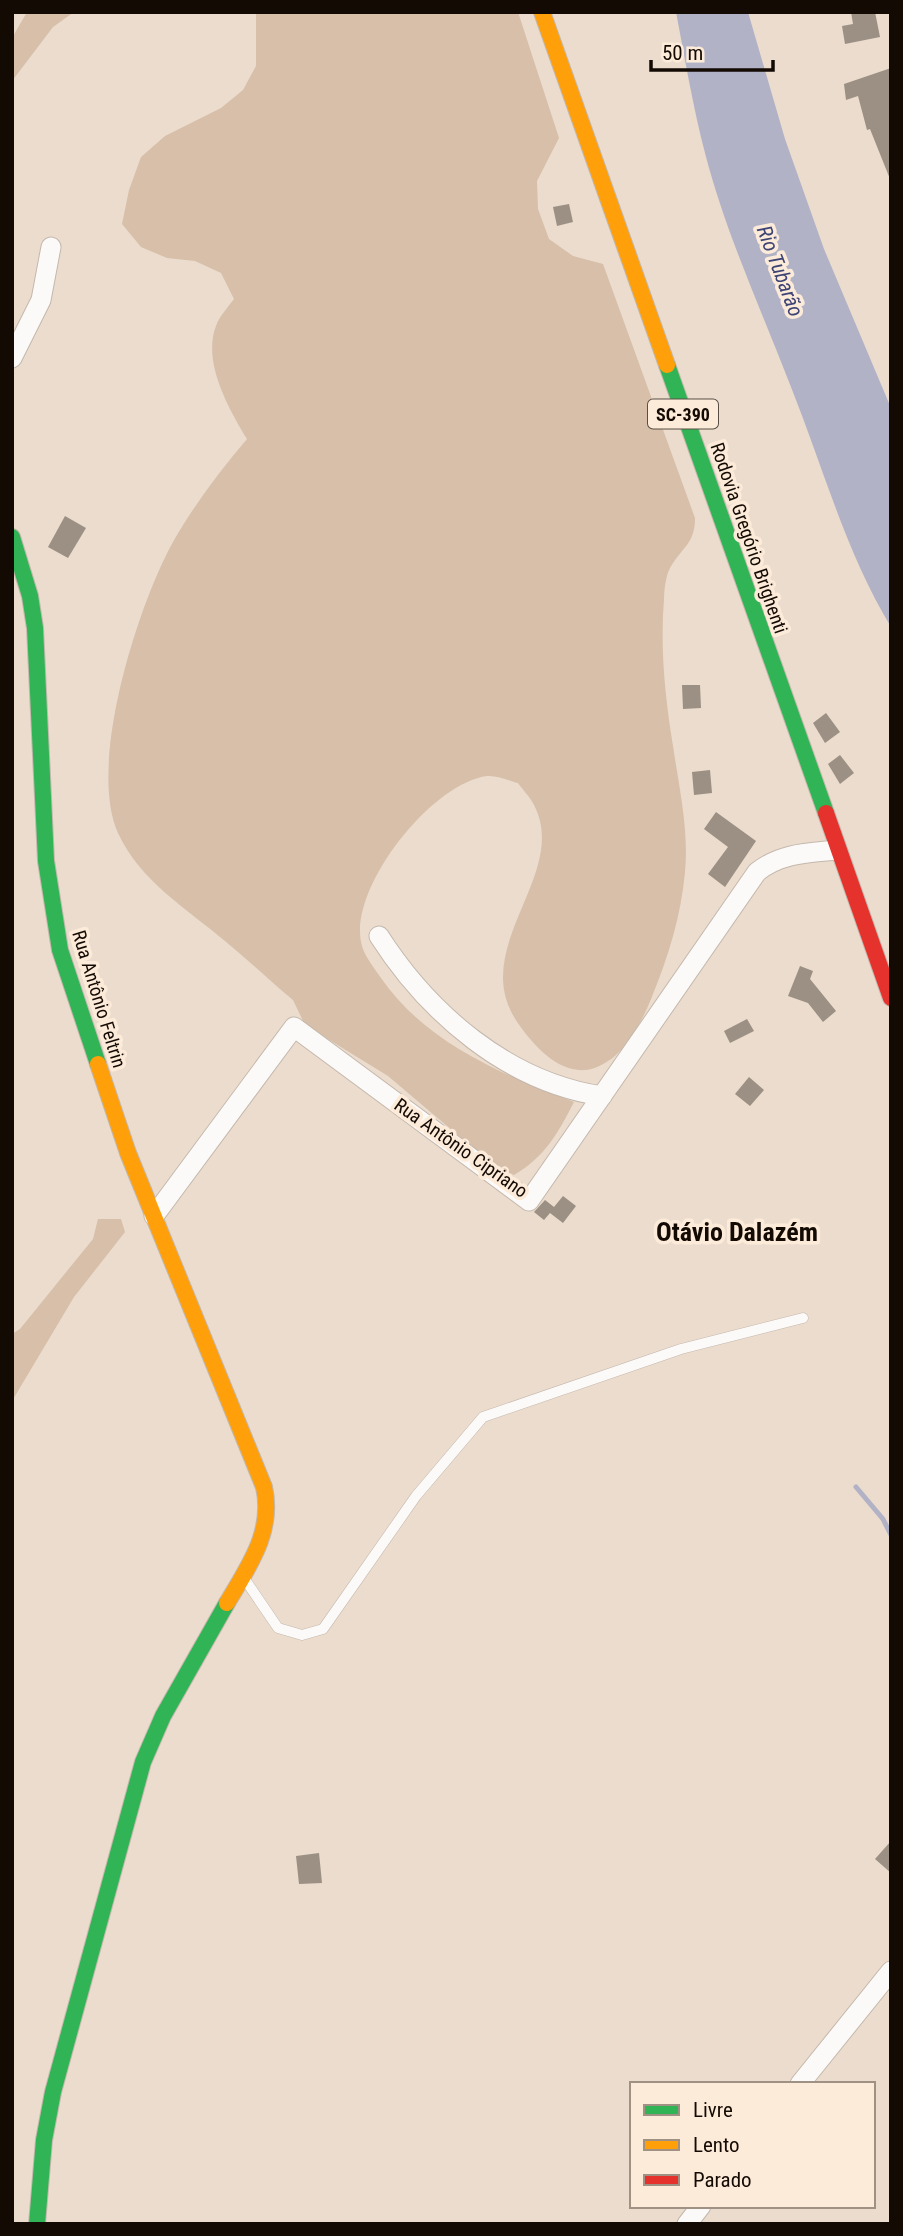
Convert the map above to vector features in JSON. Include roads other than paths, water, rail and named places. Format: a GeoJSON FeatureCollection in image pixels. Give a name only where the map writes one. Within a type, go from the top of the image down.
{"type":"FeatureCollection","features":[{"type":"Feature","properties":{"kind":"street","name":"Rodovia Gregório Brighenti"},"geometry":{"type":"LineString","coordinates":[[542,12],[891,998]]}},
{"type":"Feature","properties":{"kind":"street"},"geometry":{"type":"LineString","coordinates":[[12,358],[41,300],[51,247]]}},
{"type":"Feature","properties":{"kind":"street","name":"Rua Antônio Feltrin"},"geometry":{"type":"LineString","coordinates":[[12,537],[30,596],[35,628],[46,861],[60,950],[123,1140],[264,1488],[268,1505],[267,1524],[261,1544],[163,1717],[143,1762],[53,2092],[44,2140],[37,2224]]}},
{"type":"Feature","properties":{"kind":"street","name":"Rua Antônio Cipriano"},"geometry":{"type":"LineString","coordinates":[[154,1216],[293,1027],[529,1201],[757,872],[770,861],[786,856],[837,850]]}},
{"type":"Feature","properties":{"kind":"street"},"geometry":{"type":"LineString","coordinates":[[379,936],[407,974],[476,1044],[562,1088],[602,1096]]}},
{"type":"Feature","properties":{"kind":"street"},"geometry":{"type":"LineString","coordinates":[[802,2082],[891,1971]]}},
{"type":"Feature","properties":{"kind":"street"},"geometry":{"type":"LineString","coordinates":[[687,2224],[699,2208]]}},
{"type":"Feature","properties":{"kind":"lane"},"geometry":{"type":"LineString","coordinates":[[244,1577],[278,1628],[302,1635],[323,1629],[416,1496],[483,1417],[681,1349],[803,1318]]}},
{"type":"Feature","properties":{"kind":"water","name":"Rio Tubarão"},"geometry":{"type":"Polygon","coordinates":[[[676,12],[748,12],[785,139],[824,249],[891,408],[891,627],[848,540],[723,213],[701,136],[676,12]]]}},
{"type":"Feature","properties":{"kind":"waterway"},"geometry":{"type":"LineString","coordinates":[[856,1487],[883,1519],[891,1535]]}},
{"type":"Feature","properties":{"kind":"district","name":"Otávio Dalazém"},"geometry":{"type":"Point","coordinates":[737,1232]}}]}
